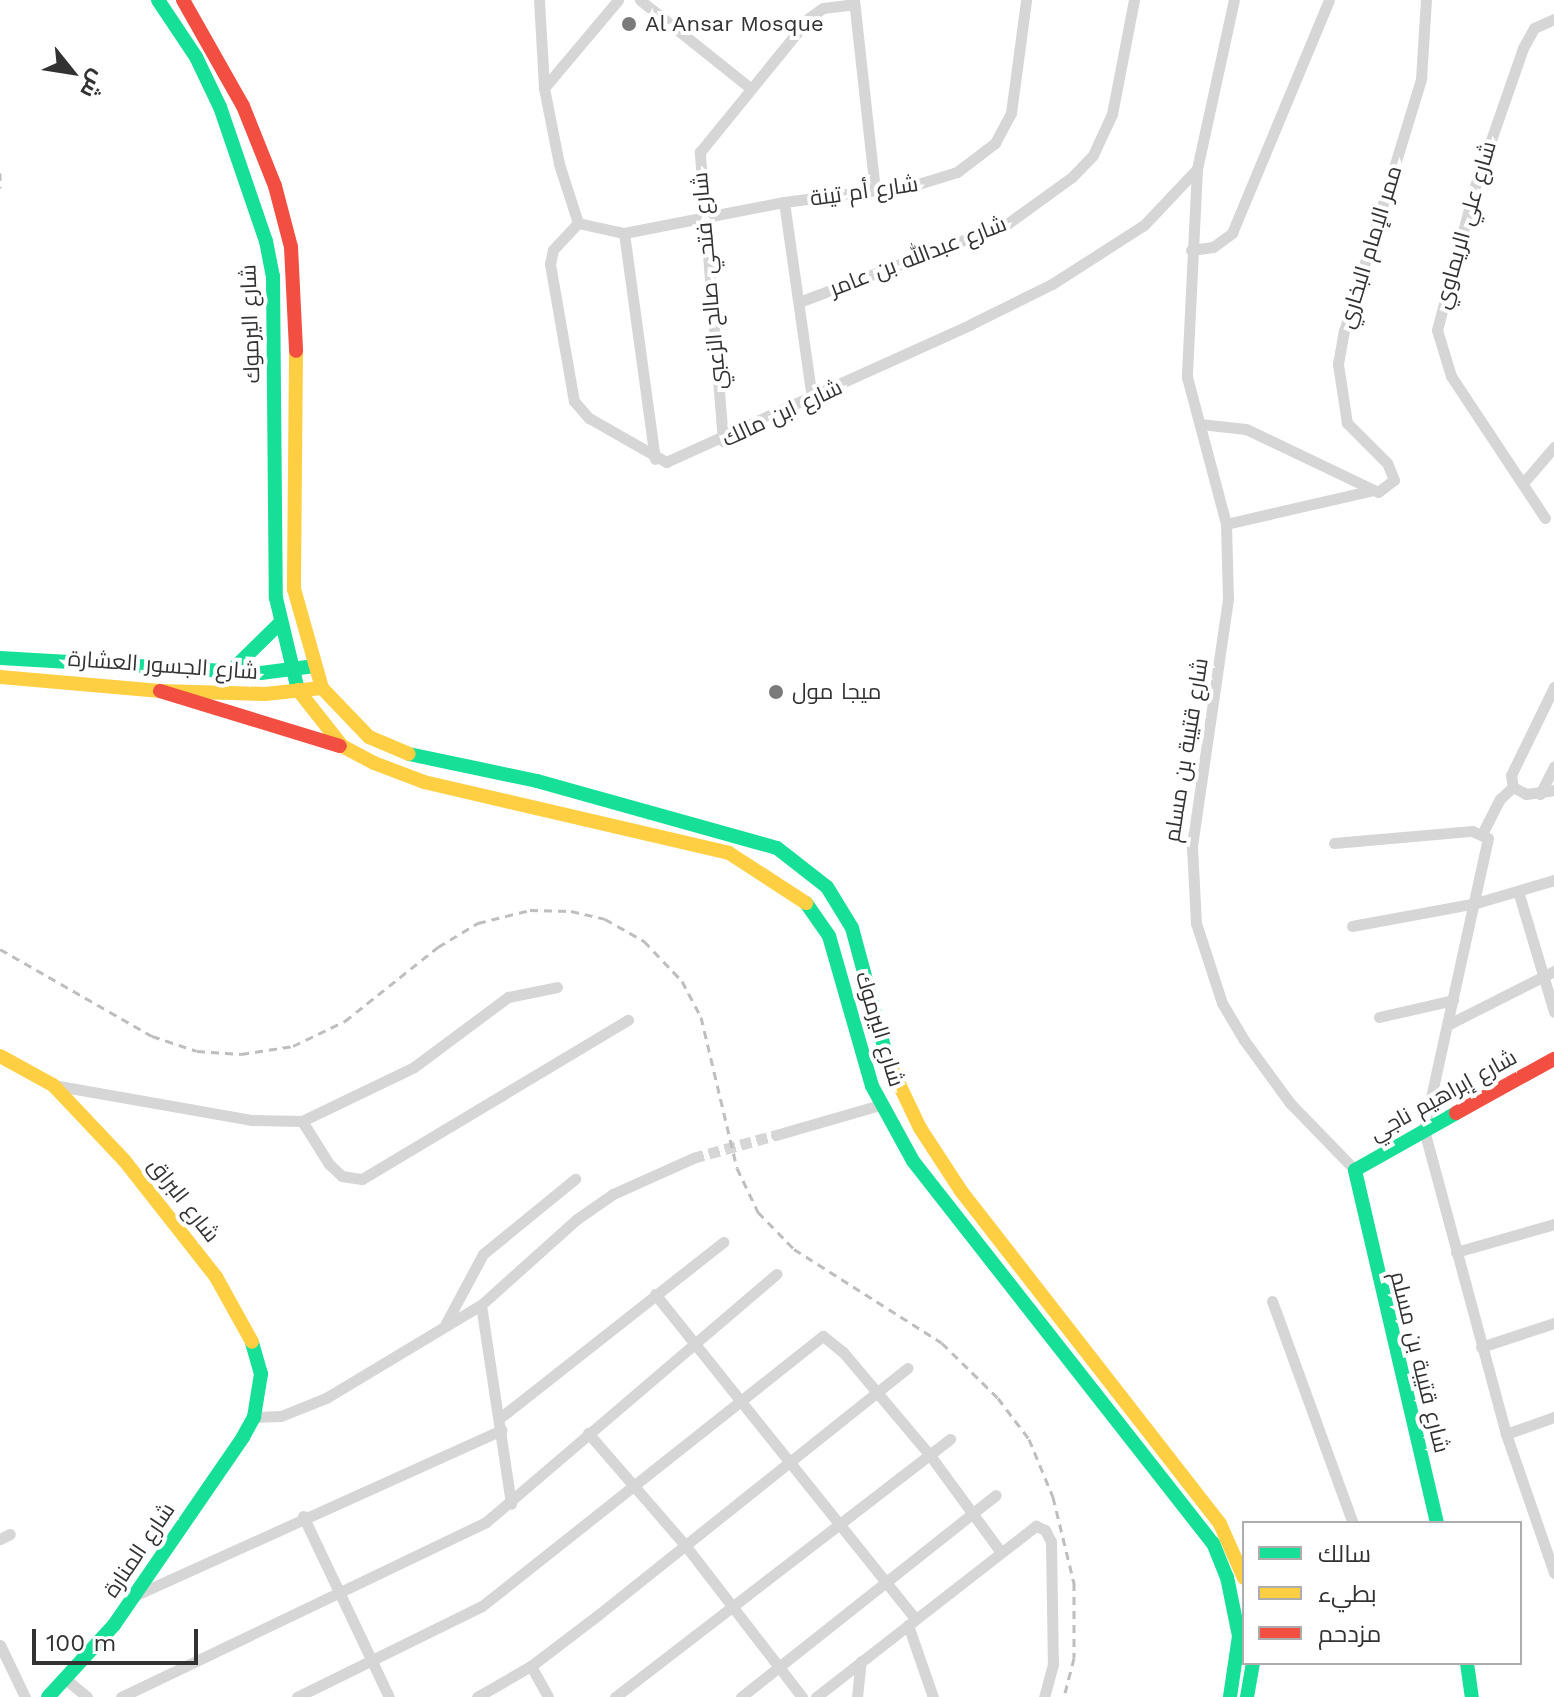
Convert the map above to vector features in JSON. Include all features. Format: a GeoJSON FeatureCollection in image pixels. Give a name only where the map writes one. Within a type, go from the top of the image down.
{"type":"FeatureCollection","features":[{"type":"Feature","properties":{"kind":"main road","name":"شارع اليرموك"},"geometry":{"type":"LineString","coordinates":[[158,0],[196,57],[220,107],[266,241],[273,276],[274,569],[280,623],[296,692],[342,746],[424,782],[705,846],[778,878],[816,912],[829,936],[880,1105],[913,1161],[1213,1543],[1227,1577],[1239,1636],[1230,1697]]}},
{"type":"Feature","properties":{"kind":"main road","name":"شارع اليرموك"},"geometry":{"type":"LineString","coordinates":[[183,0],[243,106],[275,186],[291,247],[297,302],[294,589],[322,688],[369,737],[416,757],[537,781],[728,831],[777,848],[827,887],[852,928],[890,1068],[920,1128],[961,1191],[1220,1524],[1242,1574]]}},
{"type":"Feature","properties":{"kind":"main road"},"geometry":{"type":"LineString","coordinates":[[230,672],[280,623]]}},
{"type":"Feature","properties":{"kind":"main road","name":"شارع الجسور العشارة"},"geometry":{"type":"LineString","coordinates":[[0,658],[230,672],[290,671]]}},
{"type":"Feature","properties":{"kind":"main road"},"geometry":{"type":"LineString","coordinates":[[290,671],[315,666]]}},
{"type":"Feature","properties":{"kind":"main road","name":"شارع الجسور العشارة"},"geometry":{"type":"LineString","coordinates":[[0,677],[160,691],[296,692],[322,688]]}},
{"type":"Feature","properties":{"kind":"main road"},"geometry":{"type":"LineString","coordinates":[[160,691],[342,746]]}},
{"type":"Feature","properties":{"kind":"main road","name":"شارع البراق"},"geometry":{"type":"LineString","coordinates":[[0,1056],[53,1085],[89,1118],[161,1205],[248,1329],[261,1374],[254,1417]]}},
{"type":"Feature","properties":{"kind":"main road","name":"شارع إبراهيم ناجي"},"geometry":{"type":"LineString","coordinates":[[1355,1170],[1554,1059]]}},
{"type":"Feature","properties":{"kind":"main road","name":"شارع قتيبة بن مسلم"},"geometry":{"type":"LineString","coordinates":[[1355,1170],[1437,1521]]}},
{"type":"Feature","properties":{"kind":"main road","name":"شارع المنارة"},"geometry":{"type":"LineString","coordinates":[[48,1697],[68,1681],[136,1595],[254,1417]]}},
{"type":"Feature","properties":{"kind":"main road"},"geometry":{"type":"LineString","coordinates":[[1247,1697],[1253,1665]]}},
{"type":"Feature","properties":{"kind":"main road"},"geometry":{"type":"LineString","coordinates":[[1467,1665],[1472,1697]]}},
{"type":"Feature","properties":{"kind":"street"},"geometry":{"type":"LineString","coordinates":[[539,0],[544,88],[559,164],[578,223],[553,250],[550,264],[574,401],[589,418],[655,459]]}},
{"type":"Feature","properties":{"kind":"street"},"geometry":{"type":"LineString","coordinates":[[544,88],[618,0]]}},
{"type":"Feature","properties":{"kind":"street"},"geometry":{"type":"LineString","coordinates":[[640,0],[749,87]]}},
{"type":"Feature","properties":{"kind":"street","name":"شارع أم تينة"},"geometry":{"type":"LineString","coordinates":[[578,223],[624,233],[784,202],[945,178],[995,143],[1015,99],[1026,0]]}},
{"type":"Feature","properties":{"kind":"street","name":"شارع عبدالله بن عامر"},"geometry":{"type":"LineString","coordinates":[[799,302],[1007,224],[1072,177],[1093,155],[1112,114],[1134,0]]}},
{"type":"Feature","properties":{"kind":"street"},"geometry":{"type":"LineString","coordinates":[[1197,169],[1234,0]]}},
{"type":"Feature","properties":{"kind":"street"},"geometry":{"type":"LineString","coordinates":[[1191,250],[1213,247],[1232,233],[1329,0]]}},
{"type":"Feature","properties":{"kind":"street","name":"ممر الإمام البخاري"},"geometry":{"type":"LineString","coordinates":[[1373,490],[1382,491],[1394,480],[1387,463],[1347,423],[1338,364],[1344,331],[1421,79],[1426,0]]}},
{"type":"Feature","properties":{"kind":"street"},"geometry":{"type":"LineString","coordinates":[[854,2],[875,190]]}},
{"type":"Feature","properties":{"kind":"street","name":"شارع فتحي صالح الزعبي"},"geometry":{"type":"LineString","coordinates":[[723,441],[700,152],[749,87],[809,18],[823,8],[854,2]]}},
{"type":"Feature","properties":{"kind":"street","name":"شارع علي الريماوي"},"geometry":{"type":"LineString","coordinates":[[1545,518],[1451,376],[1437,330],[1475,186],[1523,48],[1534,28],[1554,19]]}},
{"type":"Feature","properties":{"kind":"street","name":"شارع قتيبة بن مسلم"},"geometry":{"type":"LineString","coordinates":[[1197,169],[1186,355],[1226,524],[1226,631],[1192,847],[1196,923],[1217,991],[1244,1040],[1290,1103],[1355,1170]]}},
{"type":"Feature","properties":{"kind":"street","name":"شارع ابن مالك"},"geometry":{"type":"LineString","coordinates":[[655,459],[674,461],[723,441],[1084,265],[1144,225],[1197,169]]}},
{"type":"Feature","properties":{"kind":"street"},"geometry":{"type":"LineString","coordinates":[[784,202],[812,399]]}},
{"type":"Feature","properties":{"kind":"street"},"geometry":{"type":"LineString","coordinates":[[624,233],[655,459]]}},
{"type":"Feature","properties":{"kind":"street"},"geometry":{"type":"LineString","coordinates":[[1200,424],[1246,429],[1373,490]]}},
{"type":"Feature","properties":{"kind":"street"},"geometry":{"type":"LineString","coordinates":[[1524,482],[1554,447]]}},
{"type":"Feature","properties":{"kind":"street"},"geometry":{"type":"LineString","coordinates":[[1226,524],[1373,490]]}},
{"type":"Feature","properties":{"kind":"street"},"geometry":{"type":"LineString","coordinates":[[1513,787],[1511,775],[1554,687]]}},
{"type":"Feature","properties":{"kind":"street"},"geometry":{"type":"LineString","coordinates":[[1540,794],[1554,766]]}},
{"type":"Feature","properties":{"kind":"street"},"geometry":{"type":"LineString","coordinates":[[1513,787],[1540,794],[1554,790]]}},
{"type":"Feature","properties":{"kind":"street"},"geometry":{"type":"LineString","coordinates":[[1513,787],[1500,799],[1483,832],[1487,856],[1424,1130],[1506,1434],[1554,1573]]}},
{"type":"Feature","properties":{"kind":"street"},"geometry":{"type":"LineString","coordinates":[[1334,843],[1483,832]]}},
{"type":"Feature","properties":{"kind":"street"},"geometry":{"type":"LineString","coordinates":[[1352,926],[1476,903],[1554,880]]}},
{"type":"Feature","properties":{"kind":"street"},"geometry":{"type":"LineString","coordinates":[[1518,891],[1554,1012]]}},
{"type":"Feature","properties":{"kind":"street"},"geometry":{"type":"LineString","coordinates":[[1449,1024],[1554,971]]}},
{"type":"Feature","properties":{"kind":"street"},"geometry":{"type":"LineString","coordinates":[[53,1085],[251,1120],[302,1121],[414,1067],[508,997],[557,987]]}},
{"type":"Feature","properties":{"kind":"street"},"geometry":{"type":"LineString","coordinates":[[1379,1017],[1453,1000]]}},
{"type":"Feature","properties":{"kind":"street"},"geometry":{"type":"LineString","coordinates":[[302,1121],[329,1164],[342,1176],[362,1179],[628,1020]]}},
{"type":"Feature","properties":{"kind":"street"},"geometry":{"type":"LineString","coordinates":[[776,1135],[880,1105]]}},
{"type":"Feature","properties":{"kind":"street"},"geometry":{"type":"LineString","coordinates":[[254,1417],[281,1416],[316,1403],[481,1305],[589,1211],[693,1158]]}},
{"type":"Feature","properties":{"kind":"street"},"geometry":{"type":"LineString","coordinates":[[446,1323],[483,1254],[575,1179]]}},
{"type":"Feature","properties":{"kind":"street"},"geometry":{"type":"LineString","coordinates":[[1456,1252],[1554,1224]]}},
{"type":"Feature","properties":{"kind":"street"},"geometry":{"type":"LineString","coordinates":[[501,1417],[723,1242]]}},
{"type":"Feature","properties":{"kind":"street"},"geometry":{"type":"LineString","coordinates":[[121,1697],[471,1530],[511,1504],[692,1342],[776,1274]]}},
{"type":"Feature","properties":{"kind":"street"},"geometry":{"type":"LineString","coordinates":[[655,1294],[886,1584],[912,1622],[933,1697]]}},
{"type":"Feature","properties":{"kind":"street"},"geometry":{"type":"LineString","coordinates":[[1272,1301],[1352,1521]]}},
{"type":"Feature","properties":{"kind":"street"},"geometry":{"type":"LineString","coordinates":[[481,1305],[501,1417],[511,1504]]}},
{"type":"Feature","properties":{"kind":"street"},"geometry":{"type":"LineString","coordinates":[[1481,1347],[1554,1323]]}},
{"type":"Feature","properties":{"kind":"street"},"geometry":{"type":"LineString","coordinates":[[297,1697],[374,1662],[482,1606],[633,1482],[823,1336],[929,1454],[1000,1551]]}},
{"type":"Feature","properties":{"kind":"street"},"geometry":{"type":"LineString","coordinates":[[477,1697],[531,1666],[907,1368]]}},
{"type":"Feature","properties":{"kind":"street"},"geometry":{"type":"LineString","coordinates":[[1506,1434],[1554,1417]]}},
{"type":"Feature","properties":{"kind":"street"},"geometry":{"type":"LineString","coordinates":[[136,1595],[303,1516],[502,1430]]}},
{"type":"Feature","properties":{"kind":"street"},"geometry":{"type":"LineString","coordinates":[[588,1433],[685,1545],[802,1697]]}},
{"type":"Feature","properties":{"kind":"street"},"geometry":{"type":"LineString","coordinates":[[615,1697],[950,1439]]}},
{"type":"Feature","properties":{"kind":"street"},"geometry":{"type":"LineString","coordinates":[[741,1697],[996,1495]]}},
{"type":"Feature","properties":{"kind":"street"},"geometry":{"type":"LineString","coordinates":[[303,1516],[389,1697]]}},
{"type":"Feature","properties":{"kind":"street"},"geometry":{"type":"LineString","coordinates":[[816,1697],[1036,1526],[1045,1530],[1051,1542],[1053,1664],[1044,1697]]}},
{"type":"Feature","properties":{"kind":"street"},"geometry":{"type":"LineString","coordinates":[[0,1645],[4,1661],[25,1697]]}},
{"type":"Feature","properties":{"kind":"street"},"geometry":{"type":"LineString","coordinates":[[857,1697],[861,1661]]}},
{"type":"Feature","properties":{"kind":"street"},"geometry":{"type":"LineString","coordinates":[[531,1666],[548,1697]]}},
{"type":"Feature","properties":{"kind":"street"},"geometry":{"type":"LineString","coordinates":[[68,1681],[86,1697]]}},
{"type":"Feature","properties":{"kind":"tunnel"},"geometry":{"type":"LineString","coordinates":[[693,1158],[776,1135]]}},
{"type":"Feature","properties":{"kind":"railway"},"geometry":{"type":"LineString","coordinates":[[0,173],[0,188]]}},
{"type":"Feature","properties":{"kind":"railway"},"geometry":{"type":"LineString","coordinates":[[0,949],[152,1036],[197,1051],[241,1054],[293,1046],[345,1021],[438,947],[478,923],[530,910],[571,911],[605,919],[644,941],[682,981],[701,1017],[737,1168],[758,1212],[794,1249],[942,1343],[998,1398],[1029,1439],[1053,1497],[1074,1583],[1074,1658],[1064,1697]]}},
{"type":"Feature","properties":{"kind":"traffic: fast"},"geometry":{"type":"LineString","coordinates":[[158,0],[196,57],[220,107],[266,241],[273,276],[276,598],[298,690]]}},
{"type":"Feature","properties":{"kind":"traffic: fast"},"geometry":{"type":"LineString","coordinates":[[230,672],[280,623]]}},
{"type":"Feature","properties":{"kind":"traffic: fast"},"geometry":{"type":"LineString","coordinates":[[0,658],[261,673],[315,666]]}},
{"type":"Feature","properties":{"kind":"traffic: fast"},"geometry":{"type":"LineString","coordinates":[[409,754],[537,781],[777,848],[827,887],[852,928],[888,1061]]}},
{"type":"Feature","properties":{"kind":"traffic: fast"},"geometry":{"type":"LineString","coordinates":[[806,903],[829,936],[872,1086],[913,1161],[1213,1543],[1227,1577],[1239,1636],[1230,1697]]}},
{"type":"Feature","properties":{"kind":"traffic: fast"},"geometry":{"type":"LineString","coordinates":[[1437,1521],[1355,1170],[1456,1113]]}},
{"type":"Feature","properties":{"kind":"traffic: fast"},"geometry":{"type":"LineString","coordinates":[[48,1697],[114,1625],[243,1437],[254,1417],[261,1374],[252,1342]]}},
{"type":"Feature","properties":{"kind":"traffic: fast"},"geometry":{"type":"LineString","coordinates":[[1247,1697],[1253,1665]]}},
{"type":"Feature","properties":{"kind":"traffic: fast"},"geometry":{"type":"LineString","coordinates":[[1467,1665],[1472,1697]]}},
{"type":"Feature","properties":{"kind":"traffic: slow"},"geometry":{"type":"LineString","coordinates":[[296,351],[294,589],[322,688],[369,737],[409,754]]}},
{"type":"Feature","properties":{"kind":"traffic: slow"},"geometry":{"type":"LineString","coordinates":[[0,677],[160,691],[265,694],[322,688]]}},
{"type":"Feature","properties":{"kind":"traffic: slow"},"geometry":{"type":"LineString","coordinates":[[298,690],[342,746],[374,763],[424,782],[729,853],[806,903]]}},
{"type":"Feature","properties":{"kind":"traffic: slow"},"geometry":{"type":"LineString","coordinates":[[0,1056],[53,1085],[124,1160],[216,1277],[252,1342]]}},
{"type":"Feature","properties":{"kind":"traffic: slow"},"geometry":{"type":"LineString","coordinates":[[888,1061],[920,1128],[961,1191],[1220,1524],[1242,1574]]}},
{"type":"Feature","properties":{"kind":"traffic: jam"},"geometry":{"type":"LineString","coordinates":[[183,0],[243,106],[275,186],[291,247],[296,351]]}},
{"type":"Feature","properties":{"kind":"traffic: jam"},"geometry":{"type":"LineString","coordinates":[[160,691],[340,746]]}},
{"type":"Feature","properties":{"kind":"traffic: jam"},"geometry":{"type":"LineString","coordinates":[[1456,1113],[1554,1059]]}},
{"type":"Feature","properties":{"kind":"place","name":"Al Ansar Mosque"},"geometry":{"type":"Point","coordinates":[629,24]}},
{"type":"Feature","properties":{"kind":"place","name":"ميجا مول"},"geometry":{"type":"Point","coordinates":[776,692]}}]}
